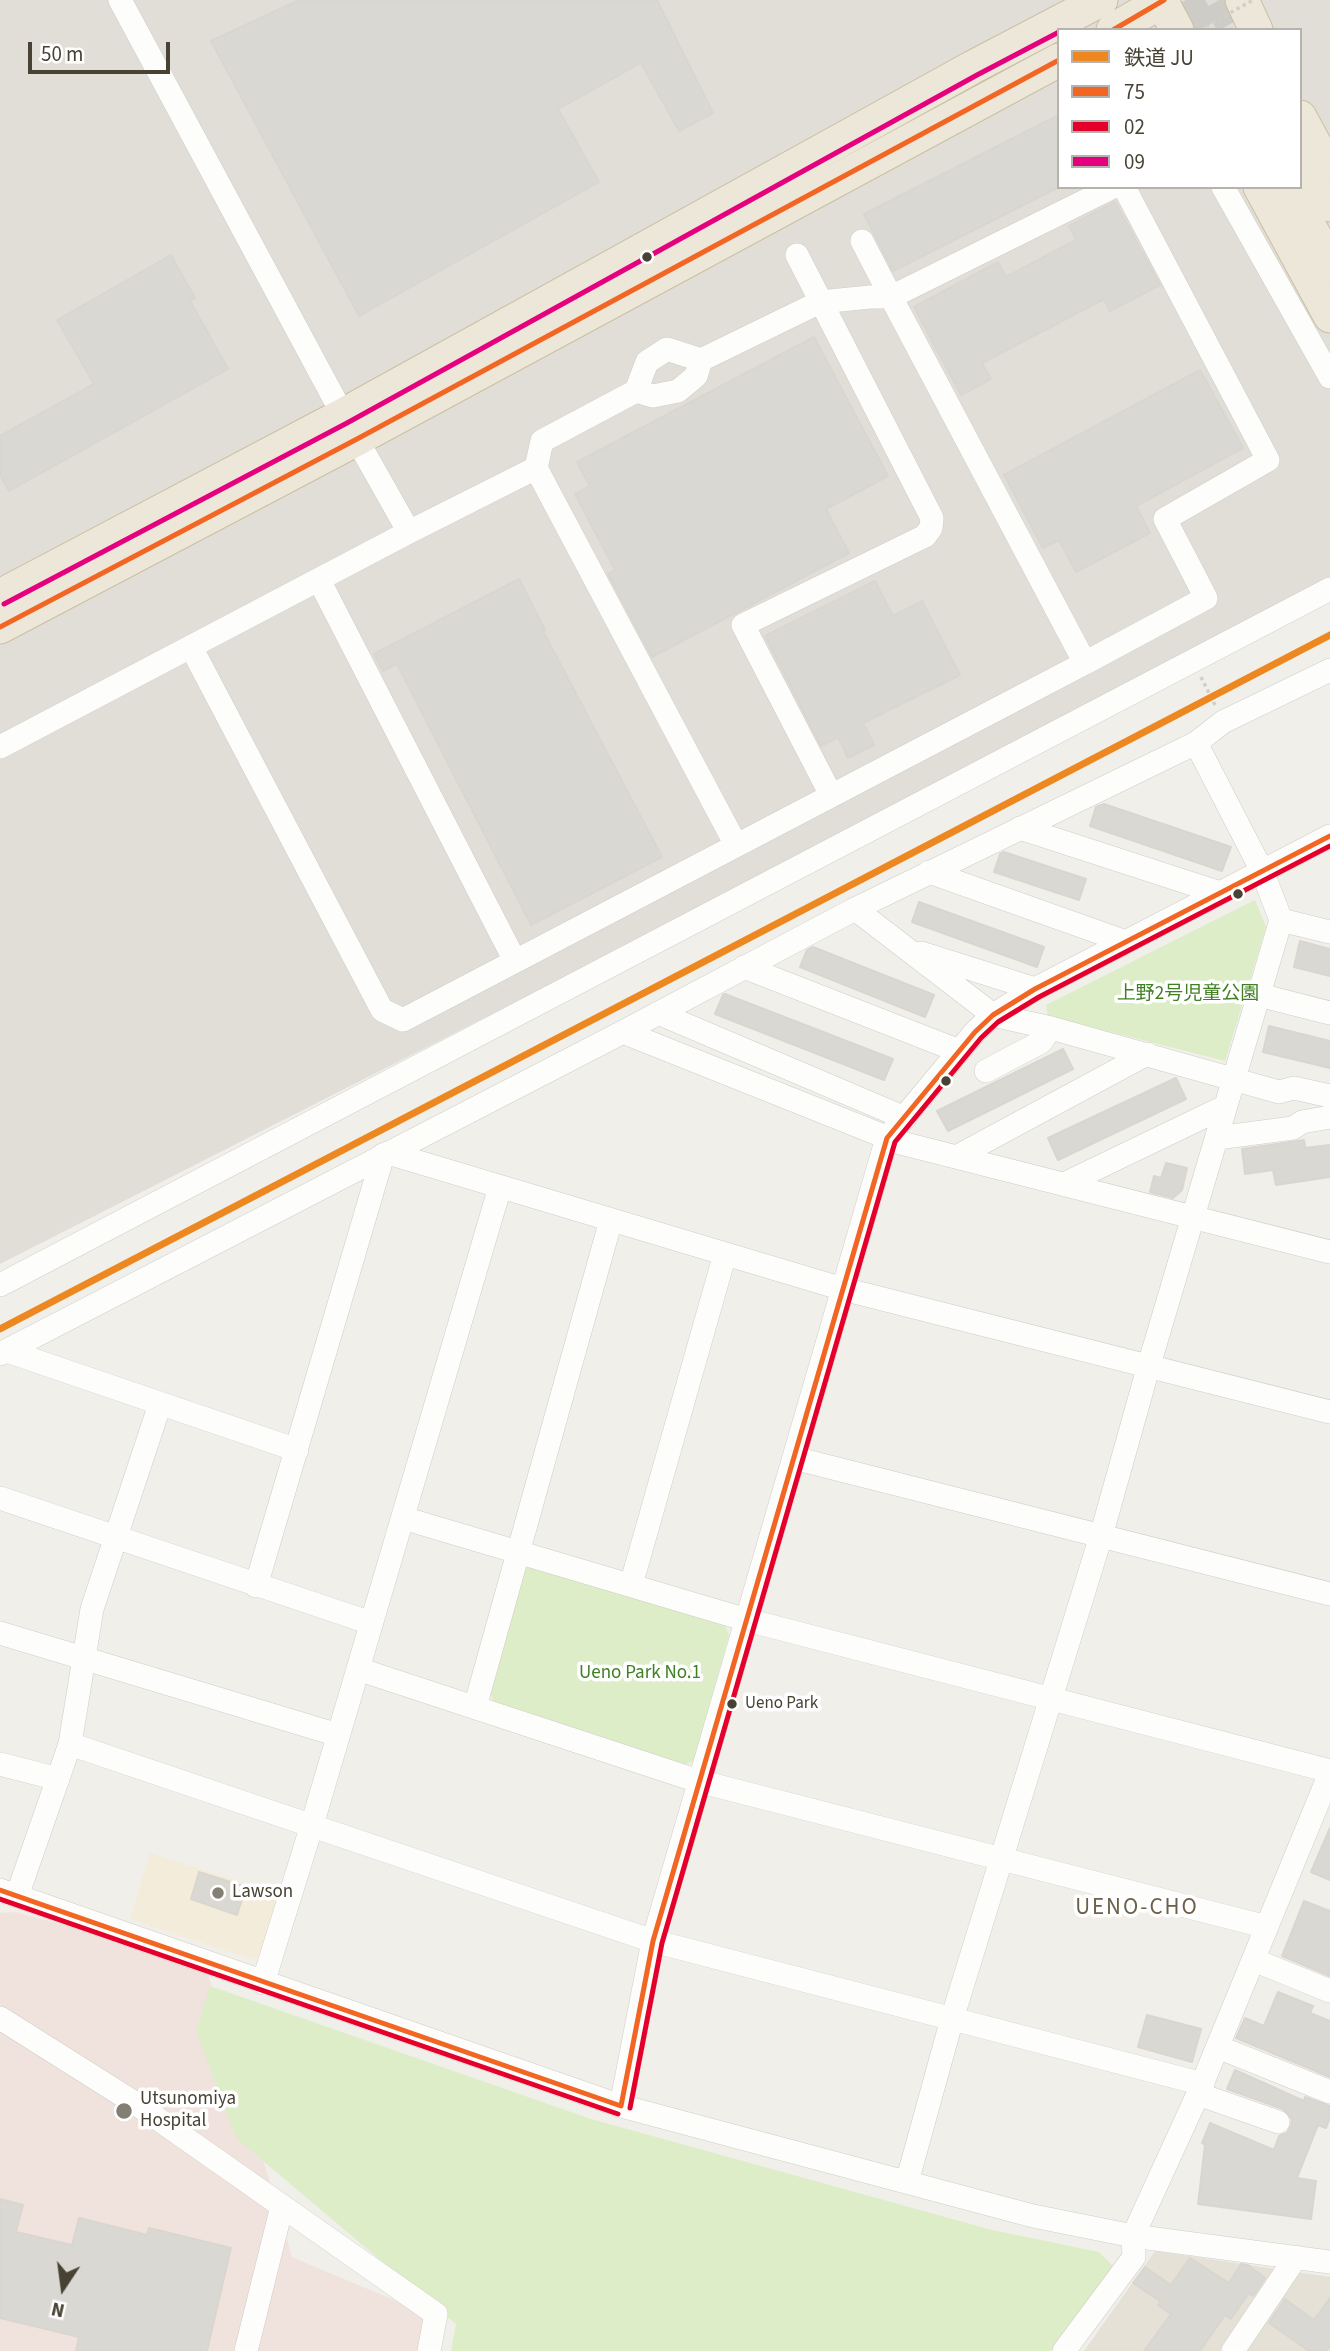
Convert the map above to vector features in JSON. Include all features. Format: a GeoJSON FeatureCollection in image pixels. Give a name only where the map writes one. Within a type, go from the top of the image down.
{"type":"FeatureCollection","features":[{"type":"Feature","properties":{"kind":"highway"},"geometry":{"type":"LineString","coordinates":[[0,627],[973,66],[1101,0]]}},
{"type":"Feature","properties":{"kind":"highway"},"geometry":{"type":"LineString","coordinates":[[1118,28],[1166,8]]}},
{"type":"Feature","properties":{"kind":"highway"},"geometry":{"type":"LineString","coordinates":[[0,596],[350,427],[1057,61]]}},
{"type":"Feature","properties":{"kind":"highway"},"geometry":{"type":"LineString","coordinates":[[1302,121],[1330,172]]}},
{"type":"Feature","properties":{"kind":"highway"},"geometry":{"type":"LineString","coordinates":[[1302,154],[1330,205]]}},
{"type":"Feature","properties":{"kind":"highway"},"geometry":{"type":"LineString","coordinates":[[1261,189],[1330,316]]}},
{"type":"Feature","properties":{"kind":"highway"},"geometry":{"type":"LineString","coordinates":[[1289,189],[1330,264]]}},
{"type":"Feature","properties":{"kind":"street"},"geometry":{"type":"LineString","coordinates":[[120,0],[409,532]]}},
{"type":"Feature","properties":{"kind":"street"},"geometry":{"type":"LineString","coordinates":[[736,845],[536,468],[542,442],[636,391],[646,362],[667,349],[701,360],[820,302],[891,297],[1109,189]]}},
{"type":"Feature","properties":{"kind":"street"},"geometry":{"type":"LineString","coordinates":[[191,647],[382,1010],[403,1020],[1206,598],[1166,519],[1269,460],[1125,189]]}},
{"type":"Feature","properties":{"kind":"street"},"geometry":{"type":"LineString","coordinates":[[1224,189],[1330,377]]}},
{"type":"Feature","properties":{"kind":"street"},"geometry":{"type":"LineString","coordinates":[[862,241],[1085,663]]}},
{"type":"Feature","properties":{"kind":"street"},"geometry":{"type":"LineString","coordinates":[[797,255],[932,518],[931,528],[925,536],[743,625],[831,795]]}},
{"type":"Feature","properties":{"kind":"street"},"geometry":{"type":"LineString","coordinates":[[636,391],[653,396],[678,391],[696,376],[701,360]]}},
{"type":"Feature","properties":{"kind":"street"},"geometry":{"type":"LineString","coordinates":[[0,747],[536,468]]}},
{"type":"Feature","properties":{"kind":"street"},"geometry":{"type":"LineString","coordinates":[[318,580],[515,961]]}},
{"type":"Feature","properties":{"kind":"street"},"geometry":{"type":"LineString","coordinates":[[0,1285],[1330,589]]}},
{"type":"Feature","properties":{"kind":"street"},"geometry":{"type":"LineString","coordinates":[[3,1352],[623,1032],[855,909],[1196,743],[1223,722],[1330,670]]}},
{"type":"Feature","properties":{"kind":"street"},"geometry":{"type":"LineString","coordinates":[[906,2182],[952,2018],[1101,1536],[1281,920],[1262,872],[1196,743]]}},
{"type":"Feature","properties":{"kind":"street"},"geometry":{"type":"LineString","coordinates":[[1020,828],[1220,893]]}},
{"type":"Feature","properties":{"kind":"street"},"geometry":{"type":"LineString","coordinates":[[621,2106],[653,1941],[887,1138],[975,1032],[993,1015],[1035,989],[1330,836]]}},
{"type":"Feature","properties":{"kind":"street"},"geometry":{"type":"LineString","coordinates":[[929,872],[1126,942]]}},
{"type":"Feature","properties":{"kind":"street"},"geometry":{"type":"LineString","coordinates":[[855,909],[993,1015],[1052,1028],[1279,1091],[1294,1088],[1330,1096]]}},
{"type":"Feature","properties":{"kind":"street"},"geometry":{"type":"LineString","coordinates":[[1281,920],[1330,932]]}},
{"type":"Feature","properties":{"kind":"street"},"geometry":{"type":"LineString","coordinates":[[905,948],[1035,989]]}},
{"type":"Feature","properties":{"kind":"street"},"geometry":{"type":"LineString","coordinates":[[744,967],[960,1051]]}},
{"type":"Feature","properties":{"kind":"street"},"geometry":{"type":"LineString","coordinates":[[1259,995],[1330,1013]]}},
{"type":"Feature","properties":{"kind":"street"},"geometry":{"type":"LineString","coordinates":[[658,1013],[905,1118]]}},
{"type":"Feature","properties":{"kind":"street"},"geometry":{"type":"LineString","coordinates":[[986,1071],[1041,1042],[1052,1028]]}},
{"type":"Feature","properties":{"kind":"street"},"geometry":{"type":"LineString","coordinates":[[623,1032],[887,1138],[1330,1252]]}},
{"type":"Feature","properties":{"kind":"street"},"geometry":{"type":"LineString","coordinates":[[956,1157],[1147,1054]]}},
{"type":"Feature","properties":{"kind":"street"},"geometry":{"type":"LineString","coordinates":[[1064,1184],[1226,1107]]}},
{"type":"Feature","properties":{"kind":"street"},"geometry":{"type":"LineString","coordinates":[[1217,1138],[1293,1128],[1302,1122],[1330,1117]]}},
{"type":"Feature","properties":{"kind":"street"},"geometry":{"type":"LineString","coordinates":[[383,1155],[388,1153],[843,1289],[1330,1412]]}},
{"type":"Feature","properties":{"kind":"street"},"geometry":{"type":"LineString","coordinates":[[256,1586],[383,1155]]}},
{"type":"Feature","properties":{"kind":"street"},"geometry":{"type":"LineString","coordinates":[[262,1983],[312,1825],[500,1187]]}},
{"type":"Feature","properties":{"kind":"street"},"geometry":{"type":"LineString","coordinates":[[475,1707],[611,1220]]}},
{"type":"Feature","properties":{"kind":"street"},"geometry":{"type":"LineString","coordinates":[[631,1585],[725,1254]]}},
{"type":"Feature","properties":{"kind":"street"},"geometry":{"type":"LineString","coordinates":[[3,1352],[297,1450]]}},
{"type":"Feature","properties":{"kind":"street"},"geometry":{"type":"LineString","coordinates":[[160,1404],[92,1609],[70,1744],[58,1779],[9,1893],[621,2106],[1033,2216],[1133,2236],[1330,2262]]}},
{"type":"Feature","properties":{"kind":"street"},"geometry":{"type":"LineString","coordinates":[[794,1458],[1330,1594]]}},
{"type":"Feature","properties":{"kind":"street"},"geometry":{"type":"LineString","coordinates":[[0,1498],[371,1623]]}},
{"type":"Feature","properties":{"kind":"street"},"geometry":{"type":"LineString","coordinates":[[403,1518],[747,1619],[1330,1772],[1218,2047],[1133,2236],[1134,2257],[1064,2351]]}},
{"type":"Feature","properties":{"kind":"street"},"geometry":{"type":"LineString","coordinates":[[0,1633],[338,1735]]}},
{"type":"Feature","properties":{"kind":"street"},"geometry":{"type":"LineString","coordinates":[[358,1669],[698,1781],[1267,1927]]}},
{"type":"Feature","properties":{"kind":"street"},"geometry":{"type":"LineString","coordinates":[[70,1744],[653,1941],[952,2018],[1200,2089],[1278,2122]]}},
{"type":"Feature","properties":{"kind":"street"},"geometry":{"type":"LineString","coordinates":[[0,1764],[58,1779]]}},
{"type":"Feature","properties":{"kind":"street"},"geometry":{"type":"LineString","coordinates":[[1254,1960],[1330,1991]]}},
{"type":"Feature","properties":{"kind":"street"},"geometry":{"type":"LineString","coordinates":[[0,2018],[138,2105],[436,2314],[429,2351]]}},
{"type":"Feature","properties":{"kind":"street"},"geometry":{"type":"LineString","coordinates":[[1218,2047],[1330,2092]]}},
{"type":"Feature","properties":{"kind":"street"},"geometry":{"type":"LineString","coordinates":[[246,2351],[282,2206]]}},
{"type":"Feature","properties":{"kind":"street"},"geometry":{"type":"LineString","coordinates":[[1233,2351],[1296,2257]]}},
{"type":"Feature","properties":{"kind":"path"},"geometry":{"type":"LineString","coordinates":[[1206,28],[1244,16]]}},
{"type":"Feature","properties":{"kind":"path"},"geometry":{"type":"LineString","coordinates":[[1193,660],[1223,722]]}},
{"type":"Feature","properties":{"kind":"shaded area"},"geometry":{"type":"Polygon","coordinates":[[[0,0],[1330,0],[1330,588],[0,1264],[0,0]]]}},
{"type":"Feature","properties":{"kind":"shaded area"},"geometry":{"type":"Polygon","coordinates":[[[150,1853],[282,1895],[266,1953],[254,1960],[130,1919],[150,1853]]]}},
{"type":"Feature","properties":{"kind":"shaded area","name":"Utsunomiya Hospital"},"geometry":{"type":"Polygon","coordinates":[[[16,1912],[205,1964],[292,2257],[446,2322],[440,2351],[0,2351],[0,1913],[16,1912]]]}},
{"type":"Feature","properties":{"kind":"shaded area"},"geometry":{"type":"Polygon","coordinates":[[[1155,2251],[1330,2277],[1330,2351],[1084,2351],[1155,2251]]]}},
{"type":"Feature","properties":{"kind":"green space","name":"上野2号児童公園"},"geometry":{"type":"Polygon","coordinates":[[[1255,900],[1266,927],[1225,1061],[1048,1016],[1046,1005],[1255,900]]]}},
{"type":"Feature","properties":{"kind":"green space","name":"Ueno Park No.1"},"geometry":{"type":"Polygon","coordinates":[[[533,1565],[723,1621],[729,1635],[694,1761],[680,1766],[495,1704],[489,1691],[522,1571],[533,1565]]]}},
{"type":"Feature","properties":{"kind":"green space"},"geometry":{"type":"Polygon","coordinates":[[[210,1986],[591,2119],[992,2230],[1099,2252],[1115,2268],[1051,2351],[451,2351],[456,2324],[236,2138],[196,2031],[210,1986]]]}},
{"type":"Feature","properties":{"kind":"building"},"geometry":{"type":"Polygon","coordinates":[[[299,0],[657,0],[713,113],[679,131],[641,63],[558,109],[599,182],[359,316],[211,41],[299,0]]]}},
{"type":"Feature","properties":{"kind":"building"},"geometry":{"type":"Polygon","coordinates":[[[1057,116],[1057,188],[893,271],[864,214],[1057,116]]]}},
{"type":"Feature","properties":{"kind":"building"},"geometry":{"type":"Polygon","coordinates":[[[1115,202],[1160,285],[1110,311],[1104,299],[982,363],[991,379],[961,395],[914,307],[998,262],[1006,277],[1076,240],[1069,226],[1115,202]]]}},
{"type":"Feature","properties":{"kind":"building"},"geometry":{"type":"Polygon","coordinates":[[[171,255],[195,298],[190,301],[228,369],[9,491],[0,475],[0,436],[94,384],[57,320],[171,255]]]}},
{"type":"Feature","properties":{"kind":"building"},"geometry":{"type":"Polygon","coordinates":[[[814,337],[888,476],[826,509],[849,553],[652,657],[608,574],[615,570],[575,494],[590,486],[577,462],[814,337]]]}},
{"type":"Feature","properties":{"kind":"building"},"geometry":{"type":"Polygon","coordinates":[[[1200,370],[1243,448],[1136,506],[1150,533],[1076,572],[1059,540],[1043,548],[1004,475],[1200,370]]]}},
{"type":"Feature","properties":{"kind":"building"},"geometry":{"type":"Polygon","coordinates":[[[519,579],[545,630],[543,631],[662,857],[531,925],[397,664],[383,671],[374,654],[519,579]]]}},
{"type":"Feature","properties":{"kind":"building"},"geometry":{"type":"Polygon","coordinates":[[[875,581],[893,616],[922,601],[960,675],[863,723],[874,745],[848,758],[838,737],[821,746],[765,636],[875,581]]]}},
{"type":"Feature","properties":{"kind":"building"},"geometry":{"type":"Polygon","coordinates":[[[1104,804],[1231,847],[1222,871],[1090,826],[1096,807],[1104,804]]]}},
{"type":"Feature","properties":{"kind":"building"},"geometry":{"type":"Polygon","coordinates":[[[1004,852],[1086,879],[1079,900],[994,872],[1000,854],[1004,852]]]}},
{"type":"Feature","properties":{"kind":"building"},"geometry":{"type":"Polygon","coordinates":[[[919,902],[1044,947],[1037,967],[912,922],[919,902]]]}},
{"type":"Feature","properties":{"kind":"building"},"geometry":{"type":"Polygon","coordinates":[[[1300,941],[1330,949],[1330,976],[1294,967],[1300,941]]]}},
{"type":"Feature","properties":{"kind":"building"},"geometry":{"type":"Polygon","coordinates":[[[813,947],[934,995],[925,1017],[800,967],[807,950],[813,947]]]}},
{"type":"Feature","properties":{"kind":"building"},"geometry":{"type":"Polygon","coordinates":[[[725,994],[893,1059],[884,1080],[715,1014],[725,994]]]}},
{"type":"Feature","properties":{"kind":"building"},"geometry":{"type":"Polygon","coordinates":[[[1269,1026],[1330,1041],[1330,1068],[1263,1052],[1269,1026]]]}},
{"type":"Feature","properties":{"kind":"building"},"geometry":{"type":"Polygon","coordinates":[[[1063,1049],[1073,1069],[948,1131],[937,1111],[1063,1049]]]}},
{"type":"Feature","properties":{"kind":"building"},"geometry":{"type":"Polygon","coordinates":[[[1176,1078],[1186,1099],[1058,1160],[1048,1138],[1176,1078]]]}},
{"type":"Feature","properties":{"kind":"building"},"geometry":{"type":"Polygon","coordinates":[[[1304,1140],[1305,1148],[1330,1145],[1330,1177],[1276,1185],[1273,1170],[1245,1174],[1242,1149],[1304,1140]]]}},
{"type":"Feature","properties":{"kind":"building"},"geometry":{"type":"Polygon","coordinates":[[[1166,1163],[1187,1168],[1182,1190],[1173,1198],[1150,1192],[1154,1176],[1161,1178],[1166,1163]]]}},
{"type":"Feature","properties":{"kind":"building"},"geometry":{"type":"Polygon","coordinates":[[[1330,1828],[1330,1880],[1311,1872],[1330,1828]]]}},
{"type":"Feature","properties":{"kind":"building","name":"Lawson"},"geometry":{"type":"Polygon","coordinates":[[[199,1872],[246,1887],[237,1915],[191,1899],[199,1872]]]}},
{"type":"Feature","properties":{"kind":"building"},"geometry":{"type":"Polygon","coordinates":[[[1304,1901],[1330,1911],[1330,1976],[1282,1956],[1304,1901]]]}},
{"type":"Feature","properties":{"kind":"building"},"geometry":{"type":"Polygon","coordinates":[[[1278,1992],[1313,2006],[1310,2013],[1330,2021],[1330,2077],[1236,2038],[1245,2018],[1264,2026],[1278,1992]]]}},
{"type":"Feature","properties":{"kind":"building"},"geometry":{"type":"Polygon","coordinates":[[[1147,2015],[1201,2029],[1192,2062],[1138,2047],[1147,2015]]]}},
{"type":"Feature","properties":{"kind":"building"},"geometry":{"type":"Polygon","coordinates":[[[1235,2070],[1304,2101],[1305,2097],[1330,2106],[1326,2128],[1318,2125],[1297,2178],[1316,2181],[1311,2219],[1198,2204],[1205,2145],[1202,2143],[1210,2123],[1274,2150],[1279,2136],[1287,2133],[1291,2126],[1292,2119],[1283,2109],[1227,2089],[1235,2070]]]}},
{"type":"Feature","properties":{"kind":"building"},"geometry":{"type":"Polygon","coordinates":[[[0,2199],[23,2205],[16,2232],[72,2245],[79,2218],[147,2235],[149,2228],[231,2248],[207,2351],[76,2351],[79,2337],[0,2318],[0,2199]]]}},
{"type":"Feature","properties":{"kind":"building"},"geometry":{"type":"Polygon","coordinates":[[[1190,2258],[1229,2283],[1241,2264],[1248,2265],[1265,2278],[1253,2296],[1249,2293],[1231,2319],[1225,2315],[1200,2351],[1144,2351],[1171,2314],[1158,2305],[1161,2302],[1133,2283],[1145,2267],[1171,2285],[1190,2258]]]}},
{"type":"Feature","properties":{"kind":"building"},"geometry":{"type":"Polygon","coordinates":[[[1330,2298],[1330,2346],[1326,2351],[1309,2351],[1269,2323],[1285,2299],[1314,2320],[1330,2298]]]}},
{"type":"Feature","properties":{"kind":"tunnel"},"geometry":{"type":"LineString","coordinates":[[1186,0],[1202,28]]}},
{"type":"Feature","properties":{"kind":"tunnel"},"geometry":{"type":"LineString","coordinates":[[1219,0],[1232,23]]}},
{"type":"Feature","properties":{"kind":"rail line","name":"JU"},"geometry":{"type":"LineString","coordinates":[[0,1329],[1330,635]]}},
{"type":"Feature","properties":{"kind":"transit line","name":"75"},"geometry":{"type":"LineString","coordinates":[[1116,28],[1164,0]]}},
{"type":"Feature","properties":{"kind":"transit line","name":"09"},"geometry":{"type":"LineString","coordinates":[[4,604],[347,423],[1057,33]]}},
{"type":"Feature","properties":{"kind":"transit line","name":"75"},"geometry":{"type":"LineString","coordinates":[[0,627],[357,439],[1057,61]]}},
{"type":"Feature","properties":{"kind":"transit line","name":"75"},"geometry":{"type":"LineString","coordinates":[[621,2106],[653,1941],[887,1138],[975,1032],[993,1015],[1035,989],[1330,836]]}},
{"type":"Feature","properties":{"kind":"transit line","name":"02"},"geometry":{"type":"LineString","coordinates":[[630,2108],[662,1943],[895,1142],[981,1038],[998,1022],[1039,997],[1330,846]]}},
{"type":"Feature","properties":{"kind":"transit line","name":"75"},"geometry":{"type":"LineString","coordinates":[[0,1890],[621,2106]]}},
{"type":"Feature","properties":{"kind":"transit line","name":"02"},"geometry":{"type":"LineString","coordinates":[[0,1899],[618,2114]]}},
{"type":"Feature","properties":{"kind":"place","name":"Ueno Park"},"geometry":{"type":"Point","coordinates":[732,1704]}},
{"type":"Feature","properties":{"kind":"place","name":"Lawson"},"geometry":{"type":"Point","coordinates":[218,1893]}},
{"type":"Feature","properties":{"kind":"place","name":"Utsunomiya Hospital"},"geometry":{"type":"Point","coordinates":[124,2111]}},
{"type":"Feature","properties":{"kind":"district","name":"UENO-CHO"},"geometry":{"type":"Point","coordinates":[1137,1909]}}]}
